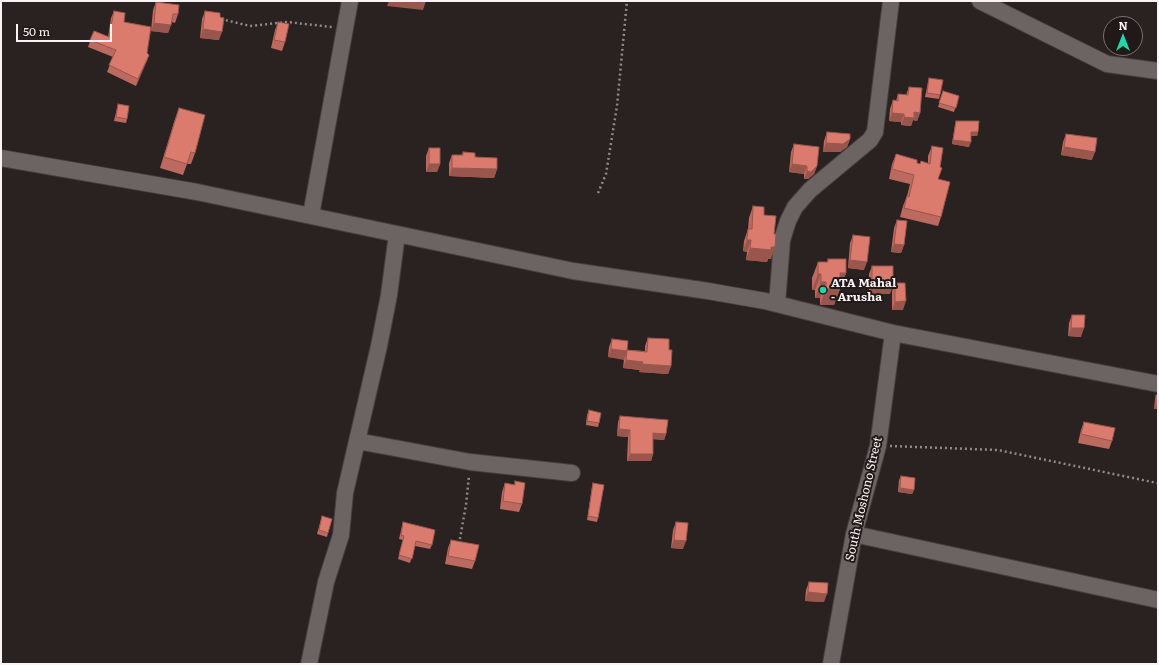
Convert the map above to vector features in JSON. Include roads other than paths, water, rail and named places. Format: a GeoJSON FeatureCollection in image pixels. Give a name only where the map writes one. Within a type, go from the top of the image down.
{"type":"FeatureCollection","features":[{"type":"Feature","properties":{"kind":"street"},"geometry":{"type":"LineString","coordinates":[[311,215],[350,1]]}},
{"type":"Feature","properties":{"kind":"street"},"geometry":{"type":"LineString","coordinates":[[777,304],[782,240],[788,221],[796,207],[810,190],[870,140],[875,132],[891,1]]}},
{"type":"Feature","properties":{"kind":"street"},"geometry":{"type":"LineString","coordinates":[[980,1],[1107,64],[1158,71]]}},
{"type":"Feature","properties":{"kind":"street"},"geometry":{"type":"LineString","coordinates":[[1,158],[197,192],[573,271],[708,291],[777,304],[893,332],[1158,384]]}},
{"type":"Feature","properties":{"kind":"street"},"geometry":{"type":"LineString","coordinates":[[309,664],[326,582],[340,535],[345,493],[388,302],[397,234]]}},
{"type":"Feature","properties":{"kind":"street","name":"South Moshono Street"},"geometry":{"type":"LineString","coordinates":[[831,664],[854,534],[878,446],[893,332]]}},
{"type":"Feature","properties":{"kind":"street"},"geometry":{"type":"LineString","coordinates":[[357,441],[470,462],[572,473]]}},
{"type":"Feature","properties":{"kind":"street"},"geometry":{"type":"LineString","coordinates":[[854,534],[1158,600]]}},
{"type":"Feature","properties":{"kind":"place","name":"ATA Mahal - Arusha"},"geometry":{"type":"Point","coordinates":[823,290]}}]}
